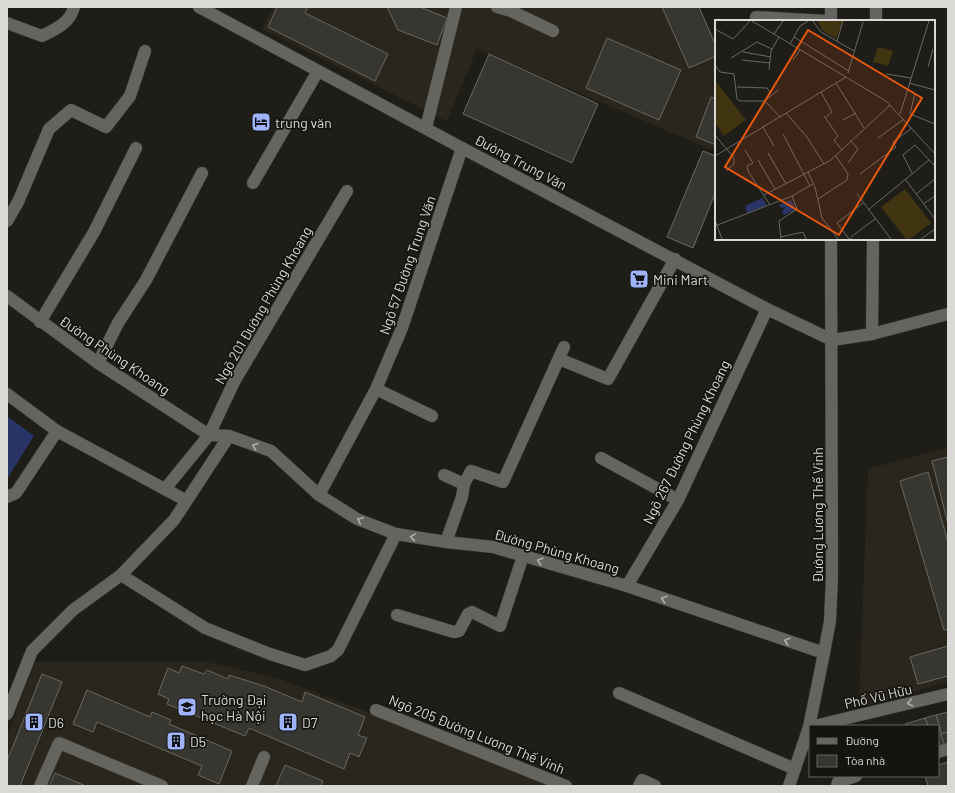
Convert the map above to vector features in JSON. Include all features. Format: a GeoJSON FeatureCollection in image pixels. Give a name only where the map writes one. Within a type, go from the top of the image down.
{"type":"FeatureCollection","features":[{"type":"Feature","properties":{"kind":"street"},"geometry":{"type":"LineString","coordinates":[[7,23],[42,36],[60,28],[72,15],[74,7]]}},
{"type":"Feature","properties":{"kind":"street","name":"Đường Trung Văn"},"geometry":{"type":"LineString","coordinates":[[199,7],[767,309],[832,340]]}},
{"type":"Feature","properties":{"kind":"street"},"geometry":{"type":"LineString","coordinates":[[426,128],[456,7]]}},
{"type":"Feature","properties":{"kind":"street"},"geometry":{"type":"LineString","coordinates":[[497,7],[512,9],[553,31]]}},
{"type":"Feature","properties":{"kind":"street"},"geometry":{"type":"LineString","coordinates":[[831,7],[831,20]]}},
{"type":"Feature","properties":{"kind":"street"},"geometry":{"type":"LineString","coordinates":[[876,7],[876,20]]}},
{"type":"Feature","properties":{"kind":"street"},"geometry":{"type":"LineString","coordinates":[[756,17],[808,20]]}},
{"type":"Feature","properties":{"kind":"street"},"geometry":{"type":"LineString","coordinates":[[7,221],[18,202],[49,129],[71,110],[106,127],[130,96],[145,51]]}},
{"type":"Feature","properties":{"kind":"street"},"geometry":{"type":"LineString","coordinates":[[253,183],[318,71]]}},
{"type":"Feature","properties":{"kind":"street"},"geometry":{"type":"LineString","coordinates":[[40,322],[94,232],[136,148]]}},
{"type":"Feature","properties":{"kind":"street","name":"Ngõ 57 Đường Trung Văn"},"geometry":{"type":"LineString","coordinates":[[319,495],[376,389],[402,328],[462,148]]}},
{"type":"Feature","properties":{"kind":"street"},"geometry":{"type":"LineString","coordinates":[[98,363],[118,323],[146,280],[202,173]]}},
{"type":"Feature","properties":{"kind":"street","name":"Ngõ 201 Đường Phùng Khoang"},"geometry":{"type":"LineString","coordinates":[[208,435],[234,382],[348,191]]}},
{"type":"Feature","properties":{"kind":"street","name":"Đường Lương Thế Vinh"},"geometry":{"type":"LineString","coordinates":[[811,725],[830,621],[832,577],[831,240]]}},
{"type":"Feature","properties":{"kind":"street"},"geometry":{"type":"LineString","coordinates":[[872,334],[873,240]]}},
{"type":"Feature","properties":{"kind":"street"},"geometry":{"type":"LineString","coordinates":[[560,359],[608,379],[675,260]]}},
{"type":"Feature","properties":{"kind":"street","name":"Đường Phùng Khoang"},"geometry":{"type":"LineString","coordinates":[[7,296],[40,322],[98,363],[208,435],[229,436],[271,451],[319,495],[357,519],[396,534],[446,542],[494,547],[627,586],[824,653]]}},
{"type":"Feature","properties":{"kind":"street","name":"Ngõ 267 Đường Phùng Khoang"},"geometry":{"type":"LineString","coordinates":[[627,586],[678,500],[767,309]]}},
{"type":"Feature","properties":{"kind":"street"},"geometry":{"type":"LineString","coordinates":[[832,340],[872,334],[948,314]]}},
{"type":"Feature","properties":{"kind":"street"},"geometry":{"type":"LineString","coordinates":[[446,542],[462,497],[464,484],[471,471],[503,482],[560,359],[564,347]]}},
{"type":"Feature","properties":{"kind":"street"},"geometry":{"type":"LineString","coordinates":[[376,389],[432,416]]}},
{"type":"Feature","properties":{"kind":"street"},"geometry":{"type":"LineString","coordinates":[[7,394],[57,431],[185,500]]}},
{"type":"Feature","properties":{"kind":"street"},"geometry":{"type":"LineString","coordinates":[[7,497],[16,493],[57,431]]}},
{"type":"Feature","properties":{"kind":"street"},"geometry":{"type":"LineString","coordinates":[[165,489],[208,435]]}},
{"type":"Feature","properties":{"kind":"street"},"geometry":{"type":"LineString","coordinates":[[7,714],[32,651],[73,610],[121,575],[174,520],[185,500],[229,436]]}},
{"type":"Feature","properties":{"kind":"street"},"geometry":{"type":"LineString","coordinates":[[601,458],[678,500]]}},
{"type":"Feature","properties":{"kind":"street"},"geometry":{"type":"LineString","coordinates":[[444,475],[464,484]]}},
{"type":"Feature","properties":{"kind":"street"},"geometry":{"type":"LineString","coordinates":[[121,575],[205,628],[270,654],[305,665],[332,656],[338,650],[396,534]]}},
{"type":"Feature","properties":{"kind":"street"},"geometry":{"type":"LineString","coordinates":[[397,614],[454,632],[459,631],[468,614],[472,612],[500,626],[523,556]]}},
{"type":"Feature","properties":{"kind":"street"},"geometry":{"type":"LineString","coordinates":[[619,692],[795,769]]}},
{"type":"Feature","properties":{"kind":"street","name":"Phố Vũ Hữu"},"geometry":{"type":"LineString","coordinates":[[819,725],[948,694]]}},
{"type":"Feature","properties":{"kind":"street","name":"Ngõ 205 Đường Lương Thế Vinh"},"geometry":{"type":"LineString","coordinates":[[376,710],[566,786]]}},
{"type":"Feature","properties":{"kind":"street","name":"Đường Lương Thế Vinh"},"geometry":{"type":"LineString","coordinates":[[789,786],[809,732]]}},
{"type":"Feature","properties":{"kind":"street"},"geometry":{"type":"LineString","coordinates":[[40,786],[59,743],[162,786]]}},
{"type":"Feature","properties":{"kind":"street"},"geometry":{"type":"LineString","coordinates":[[252,786],[264,757]]}},
{"type":"Feature","properties":{"kind":"street"},"geometry":{"type":"LineString","coordinates":[[837,786],[838,782],[853,777]]}},
{"type":"Feature","properties":{"kind":"street"},"geometry":{"type":"LineString","coordinates":[[639,786],[642,780],[654,786]]}},
{"type":"Feature","properties":{"kind":"shaded area"},"geometry":{"type":"Polygon","coordinates":[[[273,7],[699,7],[715,42],[715,152],[477,49],[447,121],[262,29],[273,7]]]}},
{"type":"Feature","properties":{"kind":"shaded area"},"geometry":{"type":"Polygon","coordinates":[[[948,447],[948,682],[867,705],[859,698],[868,469],[948,447]]]}},
{"type":"Feature","properties":{"kind":"shaded area","name":"Trường Đại học Hà Nội"},"geometry":{"type":"Polygon","coordinates":[[[35,662],[207,662],[277,678],[464,748],[556,786],[7,786],[7,737],[35,662]]]}},
{"type":"Feature","properties":{"kind":"water"},"geometry":{"type":"Polygon","coordinates":[[[7,416],[34,436],[7,479],[7,416]]]}},
{"type":"Feature","properties":{"kind":"building"},"geometry":{"type":"Polygon","coordinates":[[[277,7],[308,7],[305,13],[388,54],[375,81],[268,27],[277,7]]]}},
{"type":"Feature","properties":{"kind":"building"},"geometry":{"type":"Polygon","coordinates":[[[387,7],[420,7],[447,18],[437,45],[398,30],[387,7]]]}},
{"type":"Feature","properties":{"kind":"building"},"geometry":{"type":"Polygon","coordinates":[[[662,7],[699,7],[715,44],[715,56],[689,68],[662,7]]]}},
{"type":"Feature","properties":{"kind":"building"},"geometry":{"type":"Polygon","coordinates":[[[607,38],[681,70],[659,120],[586,88],[607,38]]]}},
{"type":"Feature","properties":{"kind":"building"},"geometry":{"type":"Polygon","coordinates":[[[489,54],[598,104],[572,163],[463,114],[489,54]]]}},
{"type":"Feature","properties":{"kind":"building"},"geometry":{"type":"Polygon","coordinates":[[[711,97],[715,99],[715,145],[696,137],[711,97]]]}},
{"type":"Feature","properties":{"kind":"building"},"geometry":{"type":"Polygon","coordinates":[[[703,151],[715,156],[715,193],[693,248],[667,237],[703,151]]]}},
{"type":"Feature","properties":{"kind":"building"},"geometry":{"type":"Polygon","coordinates":[[[948,457],[948,524],[932,461],[948,457]]]}},
{"type":"Feature","properties":{"kind":"building"},"geometry":{"type":"Polygon","coordinates":[[[928,472],[948,542],[948,629],[944,630],[900,481],[928,472]]]}},
{"type":"Feature","properties":{"kind":"building"},"geometry":{"type":"Polygon","coordinates":[[[948,646],[948,676],[918,684],[910,657],[948,646]]]}},
{"type":"Feature","properties":{"kind":"building","name":"D7"},"geometry":{"type":"Polygon","coordinates":[[[182,666],[204,674],[207,670],[228,679],[229,675],[264,686],[302,702],[305,692],[365,717],[358,735],[367,738],[359,757],[350,753],[344,769],[249,728],[245,736],[167,704],[169,699],[158,694],[168,668],[179,673],[182,666]]]}},
{"type":"Feature","properties":{"kind":"building","name":"D6"},"geometry":{"type":"Polygon","coordinates":[[[42,674],[62,682],[20,786],[7,786],[7,761],[42,674]]]}},
{"type":"Feature","properties":{"kind":"building","name":"D5"},"geometry":{"type":"Polygon","coordinates":[[[87,690],[150,717],[152,712],[171,720],[169,724],[232,751],[219,784],[198,775],[202,766],[97,722],[93,732],[73,724],[87,690]]]}},
{"type":"Feature","properties":{"kind":"building"},"geometry":{"type":"Polygon","coordinates":[[[948,712],[948,732],[941,734],[936,715],[948,712]]]}},
{"type":"Feature","properties":{"kind":"building"},"geometry":{"type":"Polygon","coordinates":[[[936,715],[940,728],[939,725],[928,725],[925,718],[936,715]]]}},
{"type":"Feature","properties":{"kind":"building"},"geometry":{"type":"Polygon","coordinates":[[[925,718],[928,725],[906,725],[925,718]]]}},
{"type":"Feature","properties":{"kind":"building"},"geometry":{"type":"Polygon","coordinates":[[[939,728],[940,728],[945,748],[939,750],[939,728]]]}},
{"type":"Feature","properties":{"kind":"building"},"geometry":{"type":"Polygon","coordinates":[[[948,732],[948,747],[945,748],[941,734],[948,732]]]}},
{"type":"Feature","properties":{"kind":"building"},"geometry":{"type":"Polygon","coordinates":[[[948,762],[948,786],[928,786],[925,777],[939,777],[939,765],[948,762]]]}},
{"type":"Feature","properties":{"kind":"building"},"geometry":{"type":"Polygon","coordinates":[[[285,765],[323,781],[321,786],[276,786],[285,765]]]}},
{"type":"Feature","properties":{"kind":"building"},"geometry":{"type":"Polygon","coordinates":[[[55,773],[86,786],[49,786],[55,773]]]}},
{"type":"Feature","properties":{"kind":"place","name":"trung văn"},"geometry":{"type":"Point","coordinates":[261,122]}},
{"type":"Feature","properties":{"kind":"place","name":"Mini Mart"},"geometry":{"type":"Point","coordinates":[639,279]}},
{"type":"Feature","properties":{"kind":"place","name":"Trường Đại học Hà Nội"},"geometry":{"type":"Point","coordinates":[187,707]}},
{"type":"Feature","properties":{"kind":"place","name":"D6"},"geometry":{"type":"Point","coordinates":[34,722]}},
{"type":"Feature","properties":{"kind":"place","name":"D7"},"geometry":{"type":"Point","coordinates":[288,722]}},
{"type":"Feature","properties":{"kind":"place","name":"D5"},"geometry":{"type":"Point","coordinates":[176,741]}}]}
